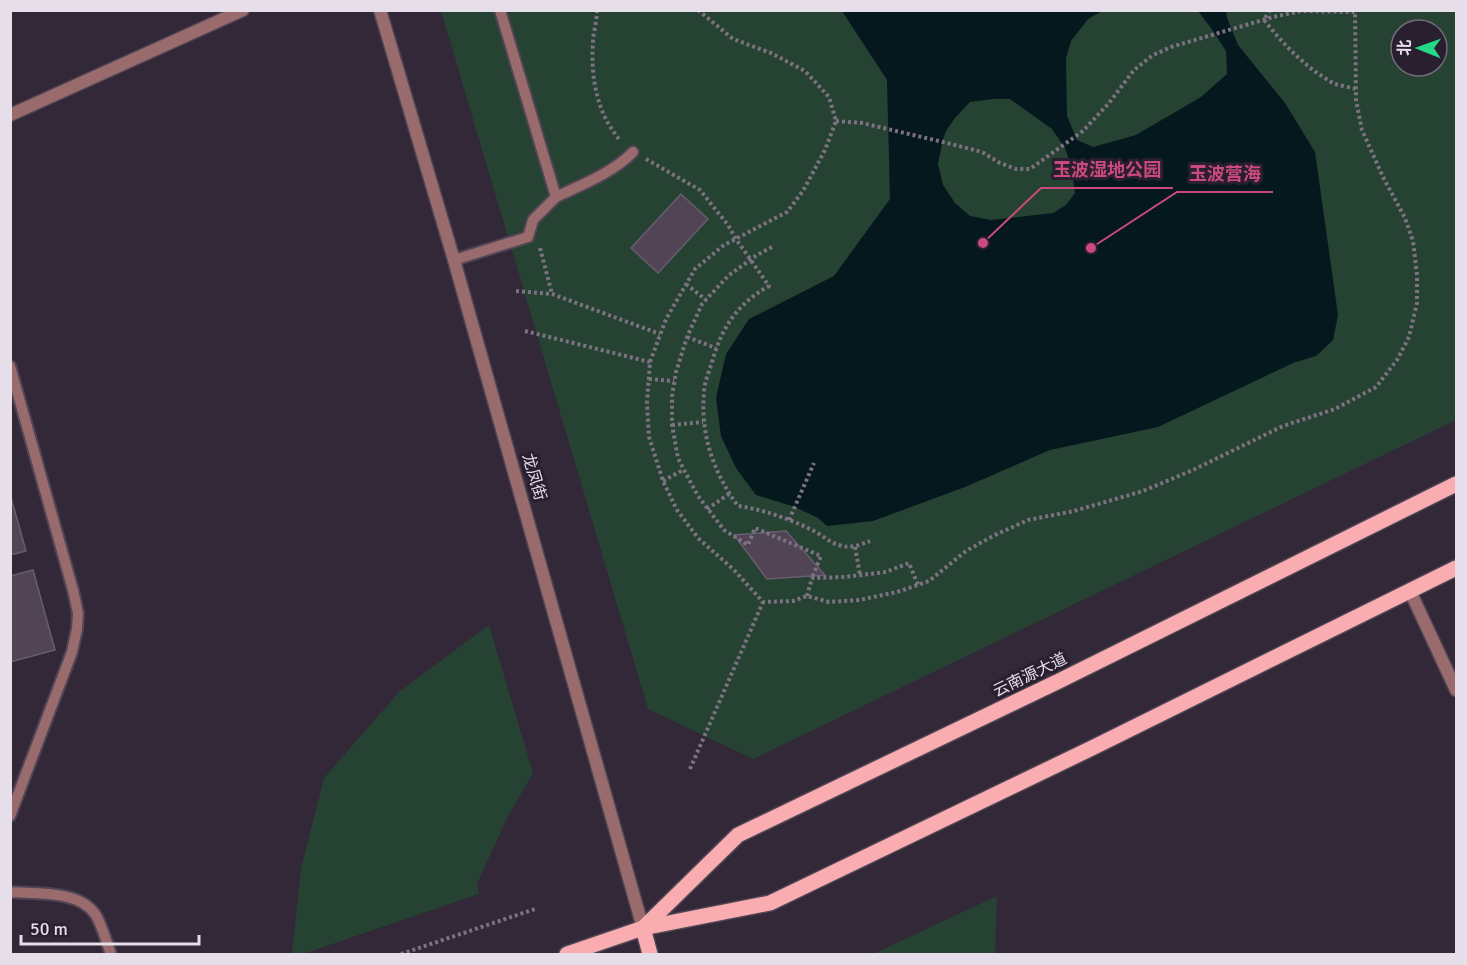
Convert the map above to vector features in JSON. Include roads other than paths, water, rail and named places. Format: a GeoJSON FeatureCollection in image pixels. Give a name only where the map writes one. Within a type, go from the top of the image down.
{"type":"FeatureCollection","features":[{"type":"Feature","properties":{"kind":"main road","name":"云南源大道"},"geometry":{"type":"LineString","coordinates":[[643,928],[738,835],[1059,681],[1456,484]]}},
{"type":"Feature","properties":{"kind":"main road","name":"云南源大道"},"geometry":{"type":"LineString","coordinates":[[567,954],[643,928],[770,903],[1092,748],[1456,568]]}},
{"type":"Feature","properties":{"kind":"main road","name":"龙凤街"},"geometry":{"type":"LineString","coordinates":[[643,928],[650,954]]}},
{"type":"Feature","properties":{"kind":"street"},"geometry":{"type":"LineString","coordinates":[[10,115],[243,10]]}},
{"type":"Feature","properties":{"kind":"street","name":"龙凤街"},"geometry":{"type":"LineString","coordinates":[[380,10],[454,260],[643,928]]}},
{"type":"Feature","properties":{"kind":"street"},"geometry":{"type":"LineString","coordinates":[[1410,591],[1456,690]]}},
{"type":"Feature","properties":{"kind":"lane"},"geometry":{"type":"LineString","coordinates":[[500,10],[556,197]]}},
{"type":"Feature","properties":{"kind":"lane"},"geometry":{"type":"LineString","coordinates":[[454,260],[528,237],[533,220],[556,197],[595,178],[626,159],[633,152]]}},
{"type":"Feature","properties":{"kind":"lane"},"geometry":{"type":"LineString","coordinates":[[10,366],[78,613],[72,652],[10,816]]}},
{"type":"Feature","properties":{"kind":"lane"},"geometry":{"type":"LineString","coordinates":[[10,892],[66,895],[84,904],[95,914],[111,954]]}},
{"type":"Feature","properties":{"kind":"water"},"geometry":{"type":"Polygon","coordinates":[[[842,11],[1102,11],[1088,19],[1071,41],[1066,58],[1067,116],[1077,140],[1093,147],[1136,135],[1201,97],[1227,74],[1226,51],[1198,11],[1226,11],[1238,45],[1285,103],[1315,152],[1338,315],[1333,340],[1316,356],[1293,363],[1158,427],[1050,450],[965,487],[873,521],[827,526],[818,518],[795,507],[756,495],[736,468],[721,436],[716,398],[726,354],[749,319],[834,276],[890,199],[887,80],[842,11]],[[1010,99],[970,102],[955,118],[943,139],[938,164],[943,185],[955,203],[970,216],[991,220],[1053,213],[1066,205],[1075,193],[1072,168],[1065,148],[1052,129],[1010,99]]]}},
{"type":"Feature","properties":{"kind":"place","name":"玉波湿地公园"},"geometry":{"type":"Point","coordinates":[983,243]}},
{"type":"Feature","properties":{"kind":"place","name":"玉波营海"},"geometry":{"type":"Point","coordinates":[1091,248]}}]}
